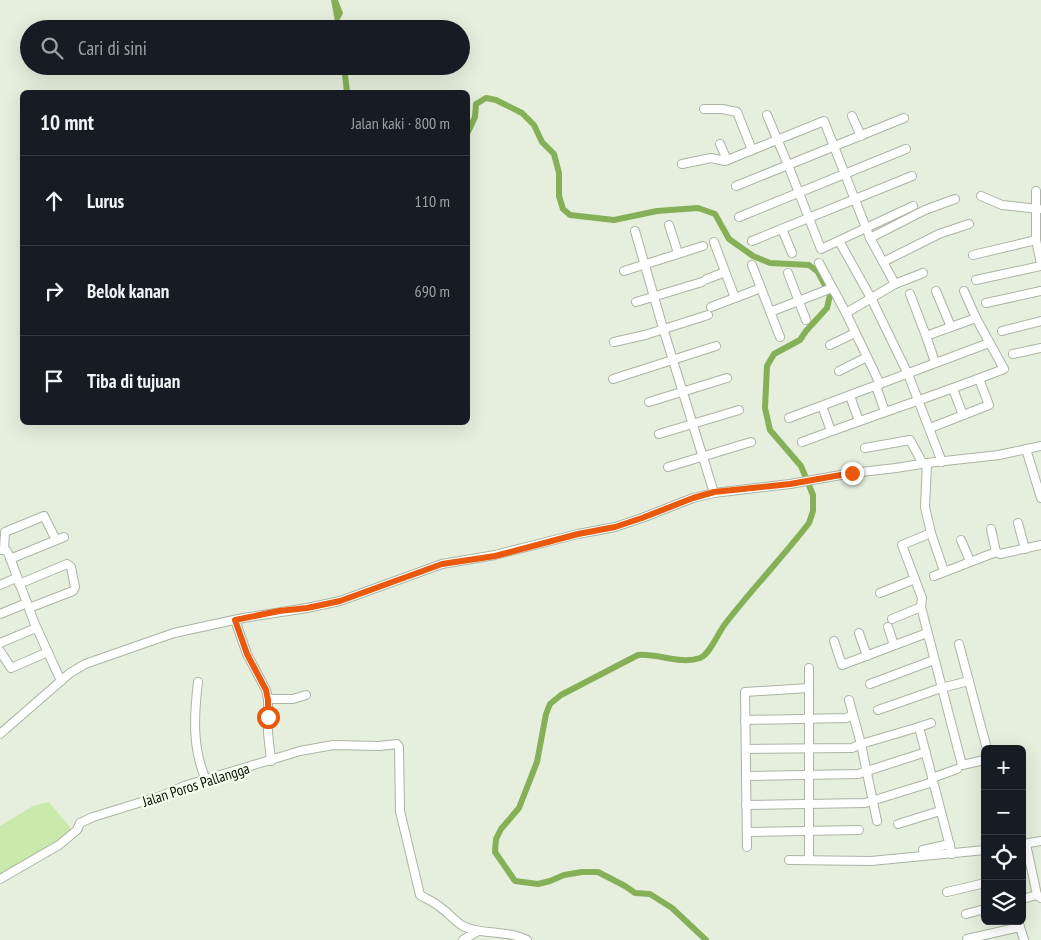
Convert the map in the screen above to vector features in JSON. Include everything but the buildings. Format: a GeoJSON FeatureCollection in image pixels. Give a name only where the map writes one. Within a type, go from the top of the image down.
{"type":"FeatureCollection","features":[{"type":"Feature","properties":{"kind":"street"},"geometry":{"type":"LineString","coordinates":[[704,109],[722,109],[737,112],[752,150]]}},
{"type":"Feature","properties":{"kind":"street"},"geometry":{"type":"LineString","coordinates":[[767,115],[821,249],[841,244],[955,199]]}},
{"type":"Feature","properties":{"kind":"street"},"geometry":{"type":"LineString","coordinates":[[852,116],[860,136]]}},
{"type":"Feature","properties":{"kind":"street"},"geometry":{"type":"LineString","coordinates":[[736,186],[904,118]]}},
{"type":"Feature","properties":{"kind":"street"},"geometry":{"type":"LineString","coordinates":[[682,164],[711,158],[727,160],[824,121],[868,233],[895,284]]}},
{"type":"Feature","properties":{"kind":"street"},"geometry":{"type":"LineString","coordinates":[[720,144],[727,160]]}},
{"type":"Feature","properties":{"kind":"street"},"geometry":{"type":"LineString","coordinates":[[739,217],[906,149]]}},
{"type":"Feature","properties":{"kind":"street"},"geometry":{"type":"LineString","coordinates":[[752,241],[912,176]]}},
{"type":"Feature","properties":{"kind":"street"},"geometry":{"type":"LineString","coordinates":[[976,280],[1041,265],[1036,240],[1039,209],[1036,191]]}},
{"type":"Feature","properties":{"kind":"street"},"geometry":{"type":"LineString","coordinates":[[981,196],[1002,205],[1039,209]]}},
{"type":"Feature","properties":{"kind":"street"},"geometry":{"type":"LineString","coordinates":[[868,233],[912,206]]}},
{"type":"Feature","properties":{"kind":"street"},"geometry":{"type":"LineString","coordinates":[[883,262],[938,234],[969,224]]}},
{"type":"Feature","properties":{"kind":"street"},"geometry":{"type":"LineString","coordinates":[[669,226],[678,253]]}},
{"type":"Feature","properties":{"kind":"street"},"geometry":{"type":"LineString","coordinates":[[782,229],[792,253]]}},
{"type":"Feature","properties":{"kind":"street"},"geometry":{"type":"LineString","coordinates":[[635,231],[714,492]]}},
{"type":"Feature","properties":{"kind":"street"},"geometry":{"type":"LineString","coordinates":[[973,254],[1036,240]]}},
{"type":"Feature","properties":{"kind":"street"},"geometry":{"type":"LineString","coordinates":[[714,242],[735,298]]}},
{"type":"Feature","properties":{"kind":"street"},"geometry":{"type":"LineString","coordinates":[[841,244],[871,298],[908,374],[942,462]]}},
{"type":"Feature","properties":{"kind":"street"},"geometry":{"type":"LineString","coordinates":[[624,271],[702,246]]}},
{"type":"Feature","properties":{"kind":"street"},"geometry":{"type":"LineString","coordinates":[[819,263],[828,289],[846,313],[867,357],[878,385],[885,412]]}},
{"type":"Feature","properties":{"kind":"street"},"geometry":{"type":"LineString","coordinates":[[752,265],[780,338]]}},
{"type":"Feature","properties":{"kind":"street"},"geometry":{"type":"LineString","coordinates":[[636,302],[725,272]]}},
{"type":"Feature","properties":{"kind":"street"},"geometry":{"type":"LineString","coordinates":[[788,273],[806,320]]}},
{"type":"Feature","properties":{"kind":"street"},"geometry":{"type":"LineString","coordinates":[[846,313],[895,284],[923,273]]}},
{"type":"Feature","properties":{"kind":"street"},"geometry":{"type":"LineString","coordinates":[[711,307],[761,288]]}},
{"type":"Feature","properties":{"kind":"street"},"geometry":{"type":"LineString","coordinates":[[770,312],[828,289]]}},
{"type":"Feature","properties":{"kind":"street"},"geometry":{"type":"LineString","coordinates":[[936,291],[952,327]]}},
{"type":"Feature","properties":{"kind":"street"},"geometry":{"type":"LineString","coordinates":[[986,303],[1041,291]]}},
{"type":"Feature","properties":{"kind":"street"},"geometry":{"type":"LineString","coordinates":[[802,442],[1004,370],[964,292]]}},
{"type":"Feature","properties":{"kind":"street"},"geometry":{"type":"LineString","coordinates":[[910,294],[935,362]]}},
{"type":"Feature","properties":{"kind":"street"},"geometry":{"type":"LineString","coordinates":[[614,342],[708,315]]}},
{"type":"Feature","properties":{"kind":"street"},"geometry":{"type":"LineString","coordinates":[[926,336],[976,318]]}},
{"type":"Feature","properties":{"kind":"street"},"geometry":{"type":"LineString","coordinates":[[1002,331],[1041,321]]}},
{"type":"Feature","properties":{"kind":"street"},"geometry":{"type":"LineString","coordinates":[[830,345],[856,333]]}},
{"type":"Feature","properties":{"kind":"street"},"geometry":{"type":"LineString","coordinates":[[789,418],[989,343]]}},
{"type":"Feature","properties":{"kind":"street"},"geometry":{"type":"LineString","coordinates":[[613,379],[716,346]]}},
{"type":"Feature","properties":{"kind":"street"},"geometry":{"type":"LineString","coordinates":[[1013,354],[1041,348]]}},
{"type":"Feature","properties":{"kind":"street"},"geometry":{"type":"LineString","coordinates":[[839,371],[867,357]]}},
{"type":"Feature","properties":{"kind":"street"},"geometry":{"type":"LineString","coordinates":[[649,402],[727,378]]}},
{"type":"Feature","properties":{"kind":"street"},"geometry":{"type":"LineString","coordinates":[[930,428],[989,405],[979,379]]}},
{"type":"Feature","properties":{"kind":"street"},"geometry":{"type":"LineString","coordinates":[[953,389],[963,415]]}},
{"type":"Feature","properties":{"kind":"street"},"geometry":{"type":"LineString","coordinates":[[850,396],[859,421]]}},
{"type":"Feature","properties":{"kind":"street"},"geometry":{"type":"LineString","coordinates":[[822,406],[831,431]]}},
{"type":"Feature","properties":{"kind":"street"},"geometry":{"type":"LineString","coordinates":[[659,434],[739,410]]}},
{"type":"Feature","properties":{"kind":"street"},"geometry":{"type":"LineString","coordinates":[[865,448],[910,440],[925,463],[925,507],[931,533],[944,571]]}},
{"type":"Feature","properties":{"kind":"street"},"geometry":{"type":"LineString","coordinates":[[668,467],[751,442]]}},
{"type":"Feature","properties":{"kind":"street"},"geometry":{"type":"LineString","coordinates":[[0,734],[70,673],[85,664],[174,633],[279,611],[307,608],[340,601],[442,564],[495,556],[578,534],[615,527],[714,492],[801,482],[925,463],[999,456],[1041,446]]}},
{"type":"Feature","properties":{"kind":"street"},"geometry":{"type":"LineString","coordinates":[[1026,449],[1041,498]]}},
{"type":"Feature","properties":{"kind":"street"},"geometry":{"type":"LineString","coordinates":[[56,540],[44,516],[5,532],[2,550],[8,552],[36,628],[61,681]]}},
{"type":"Feature","properties":{"kind":"street"},"geometry":{"type":"LineString","coordinates":[[1018,523],[1025,549]]}},
{"type":"Feature","properties":{"kind":"street"},"geometry":{"type":"LineString","coordinates":[[991,530],[996,552]]}},
{"type":"Feature","properties":{"kind":"street"},"geometry":{"type":"LineString","coordinates":[[931,533],[902,545],[922,598],[920,607],[962,765],[981,761]]}},
{"type":"Feature","properties":{"kind":"street"},"geometry":{"type":"LineString","coordinates":[[10,559],[64,537]]}},
{"type":"Feature","properties":{"kind":"street"},"geometry":{"type":"LineString","coordinates":[[961,540],[970,561]]}},
{"type":"Feature","properties":{"kind":"street"},"geometry":{"type":"LineString","coordinates":[[934,576],[996,552],[1000,554],[1041,545]]}},
{"type":"Feature","properties":{"kind":"street"},"geometry":{"type":"LineString","coordinates":[[0,586],[67,564],[71,567],[75,587],[73,590],[0,614]]}},
{"type":"Feature","properties":{"kind":"street"},"geometry":{"type":"LineString","coordinates":[[880,593],[915,579]]}},
{"type":"Feature","properties":{"kind":"street"},"geometry":{"type":"LineString","coordinates":[[892,619],[920,607]]}},
{"type":"Feature","properties":{"kind":"street"},"geometry":{"type":"LineString","coordinates":[[235,620],[247,654],[262,680],[268,700],[268,734],[271,761]]}},
{"type":"Feature","properties":{"kind":"street"},"geometry":{"type":"LineString","coordinates":[[888,627],[894,645]]}},
{"type":"Feature","properties":{"kind":"street"},"geometry":{"type":"LineString","coordinates":[[0,643],[36,628]]}},
{"type":"Feature","properties":{"kind":"street"},"geometry":{"type":"LineString","coordinates":[[859,633],[867,656]]}},
{"type":"Feature","properties":{"kind":"street"},"geometry":{"type":"LineString","coordinates":[[834,641],[842,665],[927,633]]}},
{"type":"Feature","properties":{"kind":"street"},"geometry":{"type":"LineString","coordinates":[[959,644],[986,745]]}},
{"type":"Feature","properties":{"kind":"street"},"geometry":{"type":"LineString","coordinates":[[0,651],[11,668],[48,652]]}},
{"type":"Feature","properties":{"kind":"street"},"geometry":{"type":"LineString","coordinates":[[870,684],[934,660]]}},
{"type":"Feature","properties":{"kind":"street"},"geometry":{"type":"LineString","coordinates":[[809,668],[809,860]]}},
{"type":"Feature","properties":{"kind":"street"},"geometry":{"type":"LineString","coordinates":[[878,710],[941,688],[969,681]]}},
{"type":"Feature","properties":{"kind":"street"},"geometry":{"type":"LineString","coordinates":[[198,682],[194,715],[195,738],[206,780]]}},
{"type":"Feature","properties":{"kind":"street"},"geometry":{"type":"LineString","coordinates":[[746,847],[745,692],[809,688]]}},
{"type":"Feature","properties":{"kind":"street"},"geometry":{"type":"LineString","coordinates":[[268,700],[288,700],[306,696]]}},
{"type":"Feature","properties":{"kind":"street"},"geometry":{"type":"LineString","coordinates":[[849,700],[878,821]]}},
{"type":"Feature","properties":{"kind":"street"},"geometry":{"type":"LineString","coordinates":[[745,720],[846,718],[853,715]]}},
{"type":"Feature","properties":{"kind":"street"},"geometry":{"type":"LineString","coordinates":[[746,749],[852,748],[931,723]]}},
{"type":"Feature","properties":{"kind":"street"},"geometry":{"type":"LineString","coordinates":[[919,727],[952,854]]}},
{"type":"Feature","properties":{"kind":"street","name":"Jalan Poros Pallangga"},"geometry":{"type":"LineString","coordinates":[[0,879],[59,845],[77,830],[85,820],[300,751],[322,746],[379,746],[397,744],[399,747],[402,820],[420,895],[439,906],[465,927],[478,931]]}},
{"type":"Feature","properties":{"kind":"street"},"geometry":{"type":"LineString","coordinates":[[746,776],[858,774],[926,752]]}},
{"type":"Feature","properties":{"kind":"street"},"geometry":{"type":"LineString","coordinates":[[746,805],[865,803],[932,780],[957,769]]}},
{"type":"Feature","properties":{"kind":"street"},"geometry":{"type":"LineString","coordinates":[[898,824],[940,811]]}},
{"type":"Feature","properties":{"kind":"street"},"geometry":{"type":"LineString","coordinates":[[746,832],[859,830]]}},
{"type":"Feature","properties":{"kind":"street"},"geometry":{"type":"LineString","coordinates":[[1026,844],[1041,841]]}},
{"type":"Feature","properties":{"kind":"street"},"geometry":{"type":"LineString","coordinates":[[923,850],[950,844]]}},
{"type":"Feature","properties":{"kind":"street"},"geometry":{"type":"LineString","coordinates":[[788,860],[872,861],[981,850]]}},
{"type":"Feature","properties":{"kind":"street"},"geometry":{"type":"LineString","coordinates":[[1026,851],[1039,896],[1026,898]]}},
{"type":"Feature","properties":{"kind":"street"},"geometry":{"type":"LineString","coordinates":[[947,892],[981,884]]}},
{"type":"Feature","properties":{"kind":"street"},"geometry":{"type":"LineString","coordinates":[[966,914],[981,910]]}},
{"type":"Feature","properties":{"kind":"street"},"geometry":{"type":"LineString","coordinates":[[967,939],[1016,925]]}},
{"type":"Feature","properties":{"kind":"street"},"geometry":{"type":"LineString","coordinates":[[1019,925],[1024,940]]}},
{"type":"Feature","properties":{"kind":"street"},"geometry":{"type":"LineString","coordinates":[[463,940],[478,931],[490,931],[522,937],[527,940]]}},
{"type":"Feature","properties":{"kind":"shaded area"},"geometry":{"type":"Polygon","coordinates":[[[331,0],[338,0],[343,13],[340,20],[335,20],[331,0]]]}},
{"type":"Feature","properties":{"kind":"shaded area"},"geometry":{"type":"Polygon","coordinates":[[[49,802],[70,827],[71,832],[61,841],[0,878],[0,826],[33,806],[49,802]]]}},
{"type":"Feature","properties":{"kind":"waterway"},"geometry":{"type":"LineString","coordinates":[[345,75],[347,90]]}},
{"type":"Feature","properties":{"kind":"waterway"},"geometry":{"type":"LineString","coordinates":[[470,128],[475,117],[476,104],[486,98],[496,100],[522,113],[534,125],[542,142],[554,154],[559,173],[559,196],[563,209],[570,215],[614,220],[657,211],[698,208],[715,214],[729,239],[753,256],[770,263],[809,265],[818,272],[830,295],[827,308],[800,340],[774,354],[767,366],[765,408],[770,430],[801,466],[813,495],[813,511],[809,523],[735,611],[704,656],[692,660],[677,660],[638,655],[561,695],[550,704],[546,714],[537,762],[519,808],[501,829],[496,839],[495,852],[515,881],[538,884],[564,875],[598,872],[635,893],[650,894],[672,908],[706,940]]}},
{"type":"Feature","properties":{"kind":"route"},"geometry":{"type":"LineString","coordinates":[[268,717],[266,690],[247,654],[235,620],[340,601],[442,564],[495,556],[578,534],[615,527],[714,492],[790,484],[852,473]]}}]}
